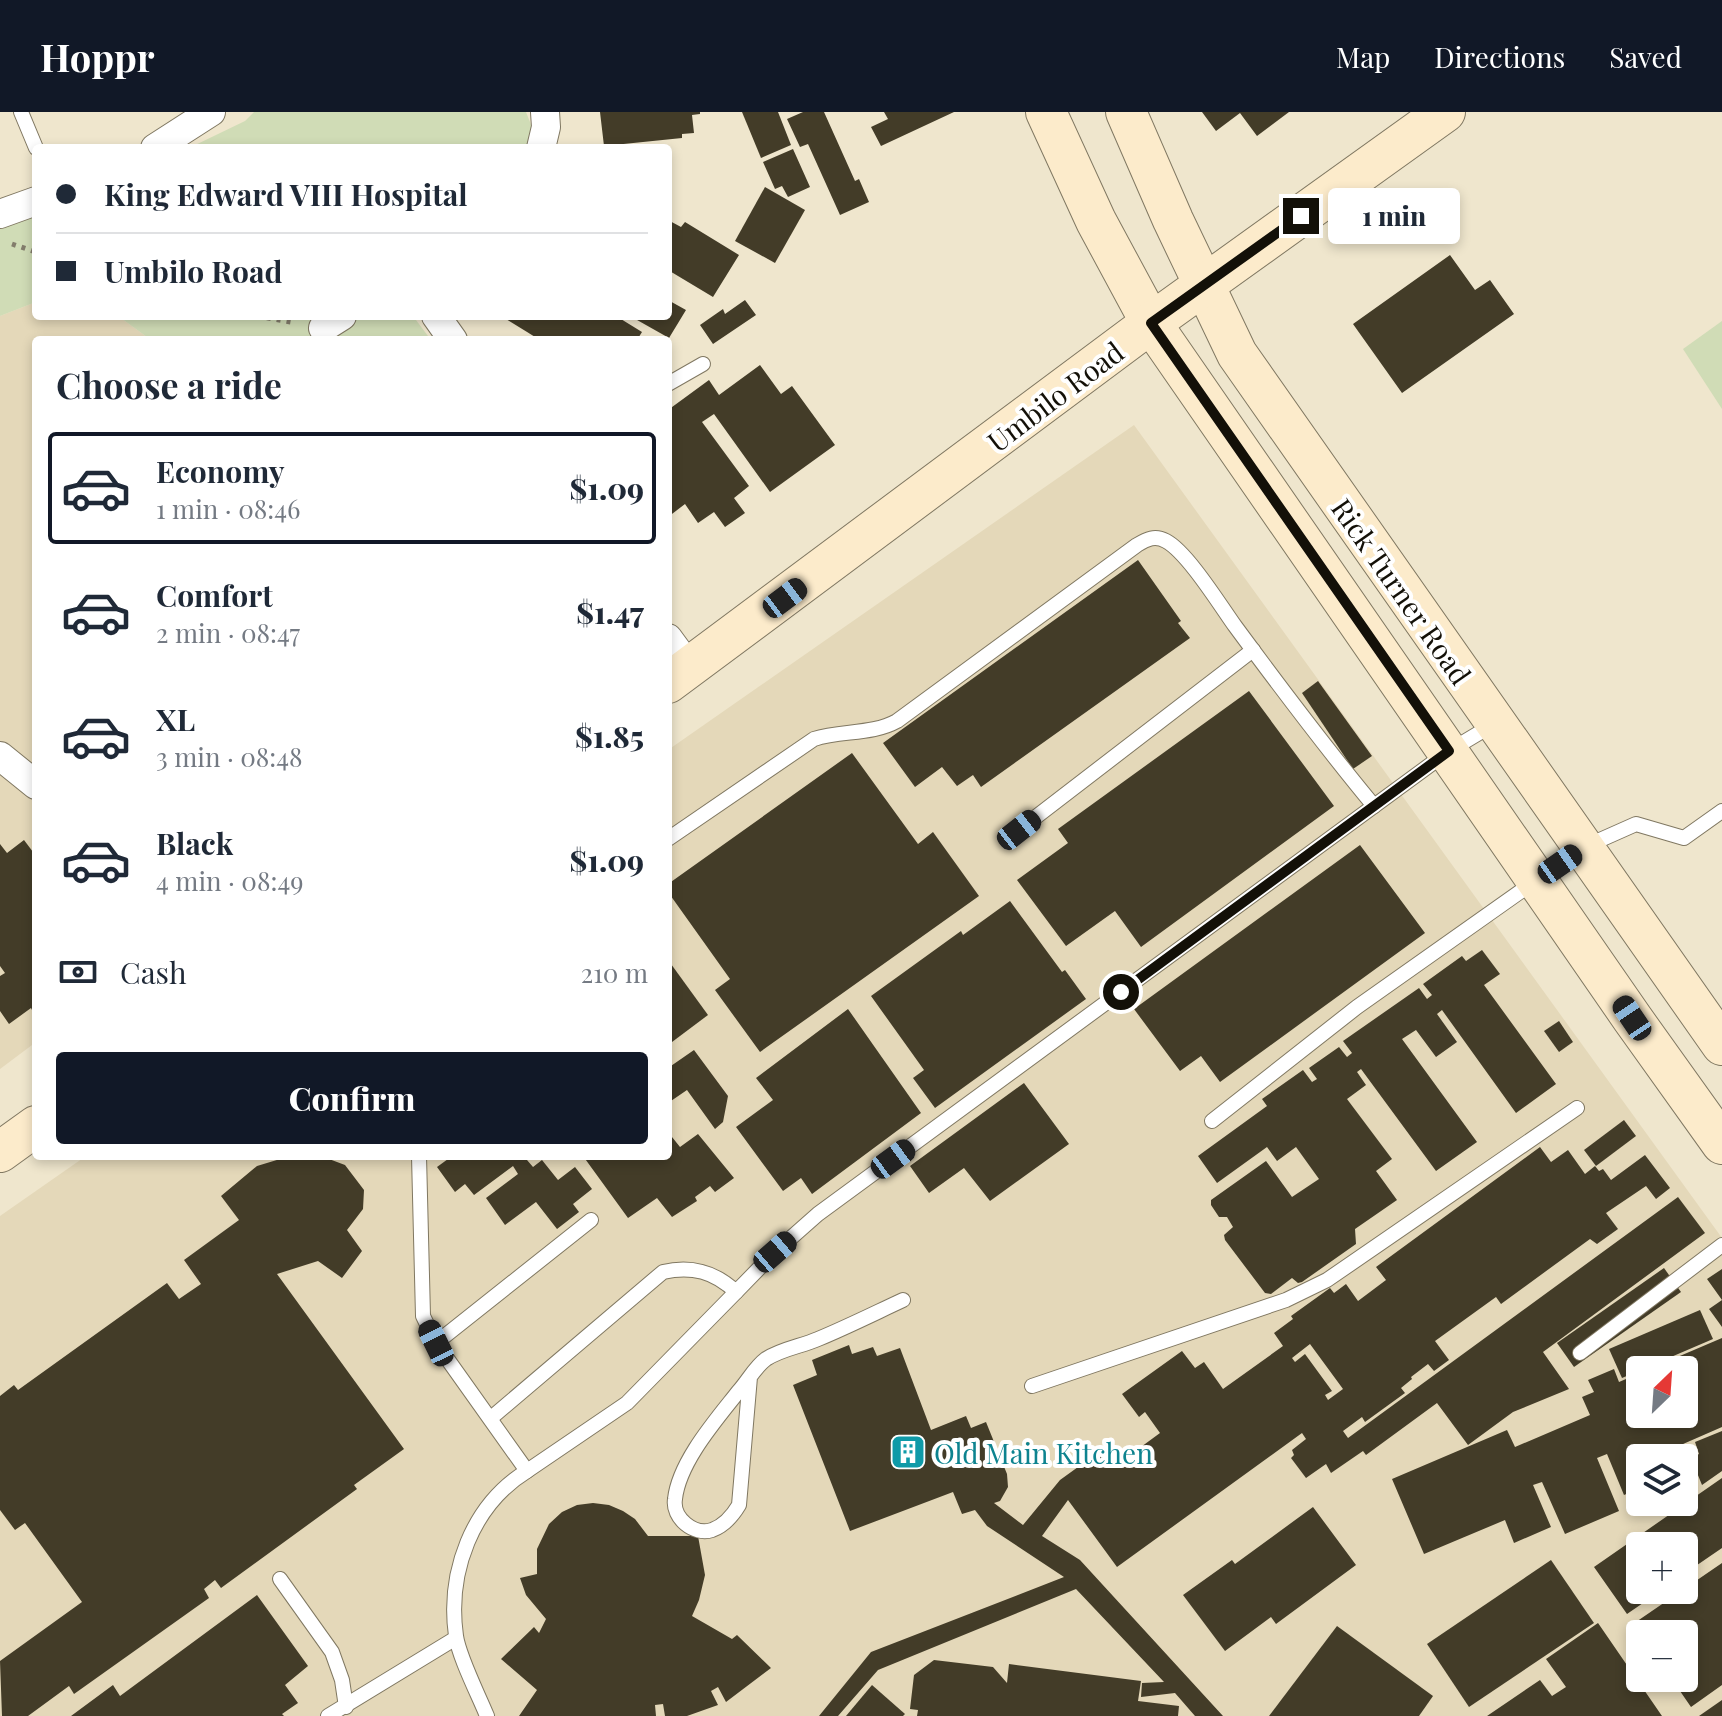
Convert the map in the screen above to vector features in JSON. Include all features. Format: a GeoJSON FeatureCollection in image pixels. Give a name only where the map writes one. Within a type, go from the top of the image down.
{"type":"FeatureCollection","features":[{"type":"Feature","properties":{"kind":"main road","name":"Rick Turner Road"},"geometry":{"type":"LineString","coordinates":[[1046,112],[1096,221],[1151,323],[1722,1144]]}},
{"type":"Feature","properties":{"kind":"main road","name":"Rick Turner Road"},"geometry":{"type":"LineString","coordinates":[[1126,112],[1237,354],[1722,1045]]}},
{"type":"Feature","properties":{"kind":"main road","name":"Umbilo Road"},"geometry":{"type":"LineString","coordinates":[[675,663],[1445,112]]}},
{"type":"Feature","properties":{"kind":"main road"},"geometry":{"type":"LineString","coordinates":[[0,1152],[32,1129]]}},
{"type":"Feature","properties":{"kind":"street"},"geometry":{"type":"LineString","coordinates":[[161,144],[211,112]]}},
{"type":"Feature","properties":{"kind":"street"},"geometry":{"type":"LineString","coordinates":[[542,144],[546,127],[545,112]]}},
{"type":"Feature","properties":{"kind":"street"},"geometry":{"type":"LineString","coordinates":[[0,214],[32,202]]}},
{"type":"Feature","properties":{"kind":"street"},"geometry":{"type":"LineString","coordinates":[[0,756],[32,782]]}},
{"type":"Feature","properties":{"kind":"lane"},"geometry":{"type":"LineString","coordinates":[[21,112],[34,144]]}},
{"type":"Feature","properties":{"kind":"lane"},"geometry":{"type":"LineString","coordinates":[[672,382],[703,364]]}},
{"type":"Feature","properties":{"kind":"lane"},"geometry":{"type":"LineString","coordinates":[[672,836],[814,739],[876,729],[897,721],[1149,538],[1165,540],[1175,547],[1318,739],[1374,806]]}},
{"type":"Feature","properties":{"kind":"lane"},"geometry":{"type":"LineString","coordinates":[[1019,830],[1253,650]]}},
{"type":"Feature","properties":{"kind":"lane"},"geometry":{"type":"LineString","coordinates":[[487,1716],[456,1638],[455,1599],[460,1558],[493,1498],[511,1481],[627,1403],[775,1252],[818,1214],[1449,751],[1495,724]]}},
{"type":"Feature","properties":{"kind":"lane"},"geometry":{"type":"LineString","coordinates":[[1212,1121],[1357,1007],[1582,848],[1636,824],[1684,838],[1722,811]]}},
{"type":"Feature","properties":{"kind":"lane"},"geometry":{"type":"LineString","coordinates":[[1032,1386],[1286,1300],[1327,1280],[1577,1108]]}},
{"type":"Feature","properties":{"kind":"lane"},"geometry":{"type":"LineString","coordinates":[[419,1160],[423,1316],[436,1343],[527,1471]]}},
{"type":"Feature","properties":{"kind":"lane"},"geometry":{"type":"LineString","coordinates":[[436,1343],[591,1220]]}},
{"type":"Feature","properties":{"kind":"lane"},"geometry":{"type":"LineString","coordinates":[[1580,1353],[1722,1245]]}},
{"type":"Feature","properties":{"kind":"lane"},"geometry":{"type":"LineString","coordinates":[[491,1418],[663,1272],[679,1268],[711,1273],[736,1292]]}},
{"type":"Feature","properties":{"kind":"lane"},"geometry":{"type":"LineString","coordinates":[[750,1377],[739,1505],[734,1514],[715,1529],[698,1530],[680,1519],[676,1511],[675,1499],[681,1479],[705,1436],[750,1377],[767,1358],[822,1338],[903,1300]]}},
{"type":"Feature","properties":{"kind":"lane"},"geometry":{"type":"LineString","coordinates":[[280,1579],[332,1652],[342,1680],[346,1707]]}},
{"type":"Feature","properties":{"kind":"lane"},"geometry":{"type":"LineString","coordinates":[[328,1716],[456,1638]]}},
{"type":"Feature","properties":{"kind":"path"},"geometry":{"type":"LineString","coordinates":[[0,240],[32,251]]}},
{"type":"Feature","properties":{"kind":"shaded area"},"geometry":{"type":"Polygon","coordinates":[[[32,304],[32,320],[124,320],[146,336],[32,336],[32,1045],[0,1069],[0,316],[32,304]]]}},
{"type":"Feature","properties":{"kind":"shaded area"},"geometry":{"type":"Polygon","coordinates":[[[1134,425],[1722,1238],[1722,1716],[0,1716],[0,1216],[80,1160],[672,1160],[672,747],[1134,425]]]}},
{"type":"Feature","properties":{"kind":"green space"},"geometry":{"type":"Polygon","coordinates":[[[254,112],[526,112],[532,127],[529,144],[197,144],[245,121],[254,112]]]}},
{"type":"Feature","properties":{"kind":"green space"},"geometry":{"type":"Polygon","coordinates":[[[32,216],[32,304],[0,316],[0,228],[32,216]]]}},
{"type":"Feature","properties":{"kind":"green space"},"geometry":{"type":"Polygon","coordinates":[[[124,320],[416,320],[428,336],[146,336],[124,320]]]}},
{"type":"Feature","properties":{"kind":"green space"},"geometry":{"type":"Polygon","coordinates":[[[1722,321],[1722,409],[1683,349],[1722,321]]]}},
{"type":"Feature","properties":{"kind":"building"},"geometry":{"type":"Polygon","coordinates":[[[600,112],[700,112],[692,115],[694,133],[682,134],[682,138],[604,144],[600,112]]]}},
{"type":"Feature","properties":{"kind":"building"},"geometry":{"type":"Polygon","coordinates":[[[742,112],[778,112],[791,145],[761,158],[742,112]]]}},
{"type":"Feature","properties":{"kind":"building"},"geometry":{"type":"Polygon","coordinates":[[[803,112],[824,112],[855,181],[859,179],[869,202],[840,215],[808,144],[800,147],[787,119],[803,112]]]}},
{"type":"Feature","properties":{"kind":"building"},"geometry":{"type":"Polygon","coordinates":[[[884,112],[954,112],[881,146],[871,127],[888,119],[884,112]]]}},
{"type":"Feature","properties":{"kind":"building"},"geometry":{"type":"Polygon","coordinates":[[[1202,112],[1289,112],[1257,136],[1240,113],[1216,131],[1202,112]]]}},
{"type":"Feature","properties":{"kind":"building"},"geometry":{"type":"Polygon","coordinates":[[[793,149],[810,187],[788,197],[782,186],[775,189],[763,162],[793,149]]]}},
{"type":"Feature","properties":{"kind":"building"},"geometry":{"type":"Polygon","coordinates":[[[765,187],[805,210],[775,263],[735,241],[765,187]]]}},
{"type":"Feature","properties":{"kind":"building"},"geometry":{"type":"Polygon","coordinates":[[[672,222],[681,227],[685,222],[739,255],[713,297],[672,272],[672,222]]]}},
{"type":"Feature","properties":{"kind":"building"},"geometry":{"type":"Polygon","coordinates":[[[1450,255],[1475,290],[1490,280],[1514,314],[1402,393],[1353,324],[1450,255]]]}},
{"type":"Feature","properties":{"kind":"building"},"geometry":{"type":"Polygon","coordinates":[[[745,300],[756,315],[713,344],[700,325],[723,309],[725,314],[745,300]]]}},
{"type":"Feature","properties":{"kind":"building"},"geometry":{"type":"Polygon","coordinates":[[[672,302],[686,310],[670,336],[637,320],[672,320],[672,302]]]}},
{"type":"Feature","properties":{"kind":"building"},"geometry":{"type":"Polygon","coordinates":[[[508,320],[622,320],[642,332],[640,336],[534,336],[508,320]]]}},
{"type":"Feature","properties":{"kind":"building"},"geometry":{"type":"Polygon","coordinates":[[[760,365],[781,394],[792,386],[835,445],[770,492],[714,414],[702,422],[749,486],[734,498],[745,513],[725,527],[714,512],[698,523],[685,504],[672,514],[672,407],[709,380],[719,395],[760,365]]]}},
{"type":"Feature","properties":{"kind":"building"},"geometry":{"type":"Polygon","coordinates":[[[1138,560],[1190,638],[981,787],[973,775],[957,786],[942,767],[915,787],[883,743],[1138,560]]]}},
{"type":"Feature","properties":{"kind":"building"},"geometry":{"type":"Polygon","coordinates":[[[1318,681],[1372,756],[1353,769],[1302,693],[1318,681]]]}},
{"type":"Feature","properties":{"kind":"building"},"geometry":{"type":"Polygon","coordinates":[[[1249,691],[1334,806],[1141,947],[1115,911],[1066,946],[1017,880],[1068,843],[1058,829],[1249,691]]]}},
{"type":"Feature","properties":{"kind":"building"},"geometry":{"type":"Polygon","coordinates":[[[852,753],[918,844],[933,832],[979,896],[760,1052],[715,990],[730,979],[672,898],[672,881],[852,753]]]}},
{"type":"Feature","properties":{"kind":"building"},"geometry":{"type":"Polygon","coordinates":[[[24,840],[32,851],[32,1010],[9,1024],[0,1011],[0,976],[5,973],[0,966],[0,844],[7,853],[24,840]]]}},
{"type":"Feature","properties":{"kind":"building"},"geometry":{"type":"Polygon","coordinates":[[[1360,845],[1425,933],[1220,1082],[1201,1056],[1180,1071],[1134,1009],[1360,845]]]}},
{"type":"Feature","properties":{"kind":"building"},"geometry":{"type":"Polygon","coordinates":[[[1010,901],[1062,972],[1065,970],[1086,999],[935,1108],[913,1078],[924,1070],[871,996],[961,931],[963,935],[1010,901]]]}},
{"type":"Feature","properties":{"kind":"building"},"geometry":{"type":"Polygon","coordinates":[[[1482,950],[1500,974],[1484,985],[1556,1084],[1516,1113],[1442,1010],[1437,1014],[1457,1042],[1436,1057],[1416,1030],[1402,1039],[1477,1142],[1436,1171],[1361,1069],[1357,1072],[1366,1085],[1347,1099],[1392,1159],[1376,1171],[1397,1200],[1355,1229],[1356,1244],[1302,1282],[1298,1283],[1292,1278],[1271,1294],[1265,1293],[1225,1240],[1224,1235],[1233,1227],[1227,1217],[1219,1217],[1211,1200],[1266,1161],[1292,1197],[1319,1179],[1296,1147],[1277,1161],[1267,1147],[1217,1183],[1198,1156],[1267,1106],[1262,1099],[1303,1070],[1312,1082],[1317,1079],[1309,1068],[1339,1047],[1347,1057],[1352,1053],[1343,1041],[1419,988],[1427,999],[1432,995],[1423,984],[1462,956],[1466,961],[1482,950]]]}},
{"type":"Feature","properties":{"kind":"building"},"geometry":{"type":"Polygon","coordinates":[[[672,965],[708,1015],[672,1042],[672,965]]]}},
{"type":"Feature","properties":{"kind":"building"},"geometry":{"type":"Polygon","coordinates":[[[848,1009],[921,1113],[812,1194],[801,1178],[783,1191],[736,1127],[773,1100],[756,1078],[848,1009]]]}},
{"type":"Feature","properties":{"kind":"building"},"geometry":{"type":"Polygon","coordinates":[[[1559,1021],[1573,1042],[1559,1052],[1544,1031],[1559,1021]]]}},
{"type":"Feature","properties":{"kind":"building"},"geometry":{"type":"Polygon","coordinates":[[[694,1050],[728,1096],[723,1122],[715,1129],[687,1090],[672,1100],[672,1065],[694,1050]]]}},
{"type":"Feature","properties":{"kind":"building"},"geometry":{"type":"Polygon","coordinates":[[[1024,1083],[1069,1144],[990,1201],[964,1168],[929,1193],[910,1166],[1024,1083]]]}},
{"type":"Feature","properties":{"kind":"building"},"geometry":{"type":"Polygon","coordinates":[[[1624,1120],[1636,1136],[1596,1166],[1584,1150],[1624,1120]]]}},
{"type":"Feature","properties":{"kind":"building"},"geometry":{"type":"Polygon","coordinates":[[[698,1134],[734,1178],[715,1192],[710,1186],[695,1197],[697,1201],[672,1217],[657,1198],[628,1218],[586,1160],[672,1160],[672,1137],[680,1147],[698,1134]]]}},
{"type":"Feature","properties":{"kind":"building"},"geometry":{"type":"Polygon","coordinates":[[[1540,1147],[1551,1162],[1568,1150],[1585,1174],[1595,1166],[1599,1171],[1603,1169],[1611,1180],[1645,1155],[1670,1188],[1656,1199],[1646,1186],[1606,1213],[1618,1229],[1597,1244],[1590,1239],[1501,1304],[1496,1297],[1435,1341],[1449,1360],[1434,1371],[1428,1364],[1411,1377],[1401,1388],[1405,1393],[1365,1422],[1362,1417],[1343,1431],[1348,1438],[1678,1197],[1705,1233],[1543,1352],[1569,1389],[1513,1412],[1468,1445],[1437,1403],[1366,1455],[1363,1451],[1331,1473],[1326,1464],[1306,1478],[1291,1458],[1294,1455],[1292,1450],[1306,1439],[1302,1433],[1117,1567],[1068,1500],[1042,1536],[1080,1560],[1223,1716],[1195,1716],[1175,1693],[1141,1697],[1142,1683],[1164,1682],[1076,1589],[878,1670],[838,1716],[819,1716],[871,1652],[1064,1577],[987,1526],[975,1510],[962,1514],[953,1492],[850,1531],[793,1385],[817,1375],[812,1360],[849,1345],[852,1354],[873,1347],[877,1356],[900,1348],[931,1430],[966,1416],[971,1428],[986,1422],[1007,1474],[1008,1487],[1000,1501],[994,1503],[1023,1525],[1060,1480],[1103,1449],[1115,1466],[1160,1433],[1145,1412],[1139,1417],[1122,1394],[1182,1351],[1195,1368],[1204,1362],[1223,1389],[1283,1346],[1274,1333],[1293,1319],[1291,1316],[1330,1288],[1334,1293],[1346,1284],[1358,1301],[1386,1280],[1376,1267],[1540,1147]],[[1310,1344],[1292,1358],[1295,1362],[1305,1354],[1332,1391],[1325,1395],[1328,1400],[1343,1389],[1310,1344]]]}},
{"type":"Feature","properties":{"kind":"building"},"geometry":{"type":"Polygon","coordinates":[[[277,1160],[332,1160],[345,1165],[364,1190],[363,1209],[347,1230],[362,1251],[342,1278],[318,1261],[277,1274],[404,1449],[354,1485],[357,1489],[221,1588],[215,1580],[204,1589],[209,1598],[74,1694],[69,1686],[28,1716],[2,1716],[0,1661],[82,1602],[25,1523],[15,1530],[0,1510],[0,1396],[14,1385],[18,1390],[167,1283],[179,1299],[201,1284],[184,1260],[239,1220],[221,1196],[257,1166],[277,1160]]]}},
{"type":"Feature","properties":{"kind":"building"},"geometry":{"type":"Polygon","coordinates":[[[447,1160],[527,1160],[533,1167],[542,1160],[558,1180],[575,1167],[592,1189],[573,1204],[579,1212],[557,1229],[536,1202],[505,1225],[486,1198],[518,1174],[513,1166],[474,1195],[465,1184],[455,1192],[437,1167],[447,1160]]]}},
{"type":"Feature","properties":{"kind":"building"},"geometry":{"type":"Polygon","coordinates":[[[1664,1268],[1681,1292],[1574,1367],[1557,1343],[1664,1268]]]}},
{"type":"Feature","properties":{"kind":"building"},"geometry":{"type":"Polygon","coordinates":[[[1722,1269],[1722,1300],[1707,1279],[1722,1269]]]}},
{"type":"Feature","properties":{"kind":"building"},"geometry":{"type":"Polygon","coordinates":[[[1722,1300],[1722,1327],[1709,1309],[1722,1300]]]}},
{"type":"Feature","properties":{"kind":"building"},"geometry":{"type":"Polygon","coordinates":[[[1700,1310],[1713,1339],[1673,1356],[1626,1356],[1626,1376],[1622,1378],[1609,1349],[1700,1310]]]}},
{"type":"Feature","properties":{"kind":"building"},"geometry":{"type":"Polygon","coordinates":[[[1722,1338],[1722,1427],[1683,1444],[1626,1444],[1624,1495],[1607,1454],[1597,1458],[1619,1511],[1565,1534],[1542,1482],[1533,1485],[1551,1527],[1514,1543],[1505,1520],[1424,1554],[1392,1479],[1507,1430],[1515,1447],[1590,1415],[1582,1397],[1594,1392],[1588,1380],[1614,1369],[1619,1382],[1626,1379],[1626,1428],[1698,1428],[1698,1356],[1680,1356],[1722,1338]]]}},
{"type":"Feature","properties":{"kind":"building"},"geometry":{"type":"Polygon","coordinates":[[[1722,1431],[1722,1471],[1702,1485],[1698,1475],[1698,1444],[1695,1442],[1722,1431]]]}},
{"type":"Feature","properties":{"kind":"building"},"geometry":{"type":"Polygon","coordinates":[[[1722,1478],[1722,1548],[1698,1564],[1698,1532],[1644,1532],[1667,1516],[1698,1516],[1698,1495],[1722,1478]]]}},
{"type":"Feature","properties":{"kind":"building"},"geometry":{"type":"Polygon","coordinates":[[[593,1503],[623,1511],[635,1519],[648,1536],[698,1536],[705,1575],[692,1616],[732,1639],[737,1635],[771,1668],[726,1702],[718,1687],[711,1691],[718,1705],[687,1716],[665,1716],[663,1704],[655,1705],[656,1716],[519,1716],[537,1690],[501,1659],[534,1627],[539,1633],[546,1619],[526,1595],[520,1578],[537,1574],[537,1549],[549,1524],[562,1512],[577,1505],[593,1503]]]}},
{"type":"Feature","properties":{"kind":"building"},"geometry":{"type":"Polygon","coordinates":[[[1313,1507],[1356,1565],[1276,1624],[1271,1617],[1225,1651],[1183,1595],[1232,1560],[1235,1564],[1313,1507]]]}},
{"type":"Feature","properties":{"kind":"building"},"geometry":{"type":"Polygon","coordinates":[[[1626,1545],[1626,1604],[1642,1604],[1627,1614],[1594,1567],[1626,1545]]]}},
{"type":"Feature","properties":{"kind":"building"},"geometry":{"type":"Polygon","coordinates":[[[1551,1560],[1594,1623],[1469,1707],[1427,1644],[1551,1560]]]}},
{"type":"Feature","properties":{"kind":"building"},"geometry":{"type":"Polygon","coordinates":[[[1722,1563],[1722,1685],[1691,1707],[1681,1692],[1698,1692],[1698,1620],[1639,1620],[1662,1604],[1698,1604],[1698,1579],[1722,1563]]]}},
{"type":"Feature","properties":{"kind":"building"},"geometry":{"type":"Polygon","coordinates":[[[257,1595],[308,1666],[285,1685],[298,1703],[282,1714],[284,1716],[71,1716],[113,1685],[120,1696],[257,1595]]]}},
{"type":"Feature","properties":{"kind":"building"},"geometry":{"type":"Polygon","coordinates":[[[1598,1623],[1626,1664],[1626,1692],[1645,1692],[1662,1716],[1487,1716],[1540,1680],[1552,1696],[1566,1687],[1546,1659],[1598,1623]]]}},
{"type":"Feature","properties":{"kind":"building"},"geometry":{"type":"Polygon","coordinates":[[[1337,1626],[1433,1696],[1419,1716],[1269,1716],[1337,1626]]]}},
{"type":"Feature","properties":{"kind":"building"},"geometry":{"type":"Polygon","coordinates":[[[934,1660],[993,1667],[1007,1683],[1009,1664],[1141,1681],[1138,1701],[1179,1706],[1178,1716],[917,1716],[918,1710],[910,1709],[914,1675],[934,1660]]]}},
{"type":"Feature","properties":{"kind":"building"},"geometry":{"type":"Polygon","coordinates":[[[872,1685],[905,1714],[846,1716],[872,1685]]]}},
{"type":"Feature","properties":{"kind":"building"},"geometry":{"type":"Polygon","coordinates":[[[1722,1700],[1722,1716],[1699,1716],[1722,1700]]]}},
{"type":"Feature","properties":{"kind":"place","name":"Old Main Kitchen"},"geometry":{"type":"Point","coordinates":[908,1452]}},
{"type":"Feature","properties":{"kind":"route"},"geometry":{"type":"LineString","coordinates":[[1121,992],[1449,751],[1151,323],[1301,216]]}}]}
